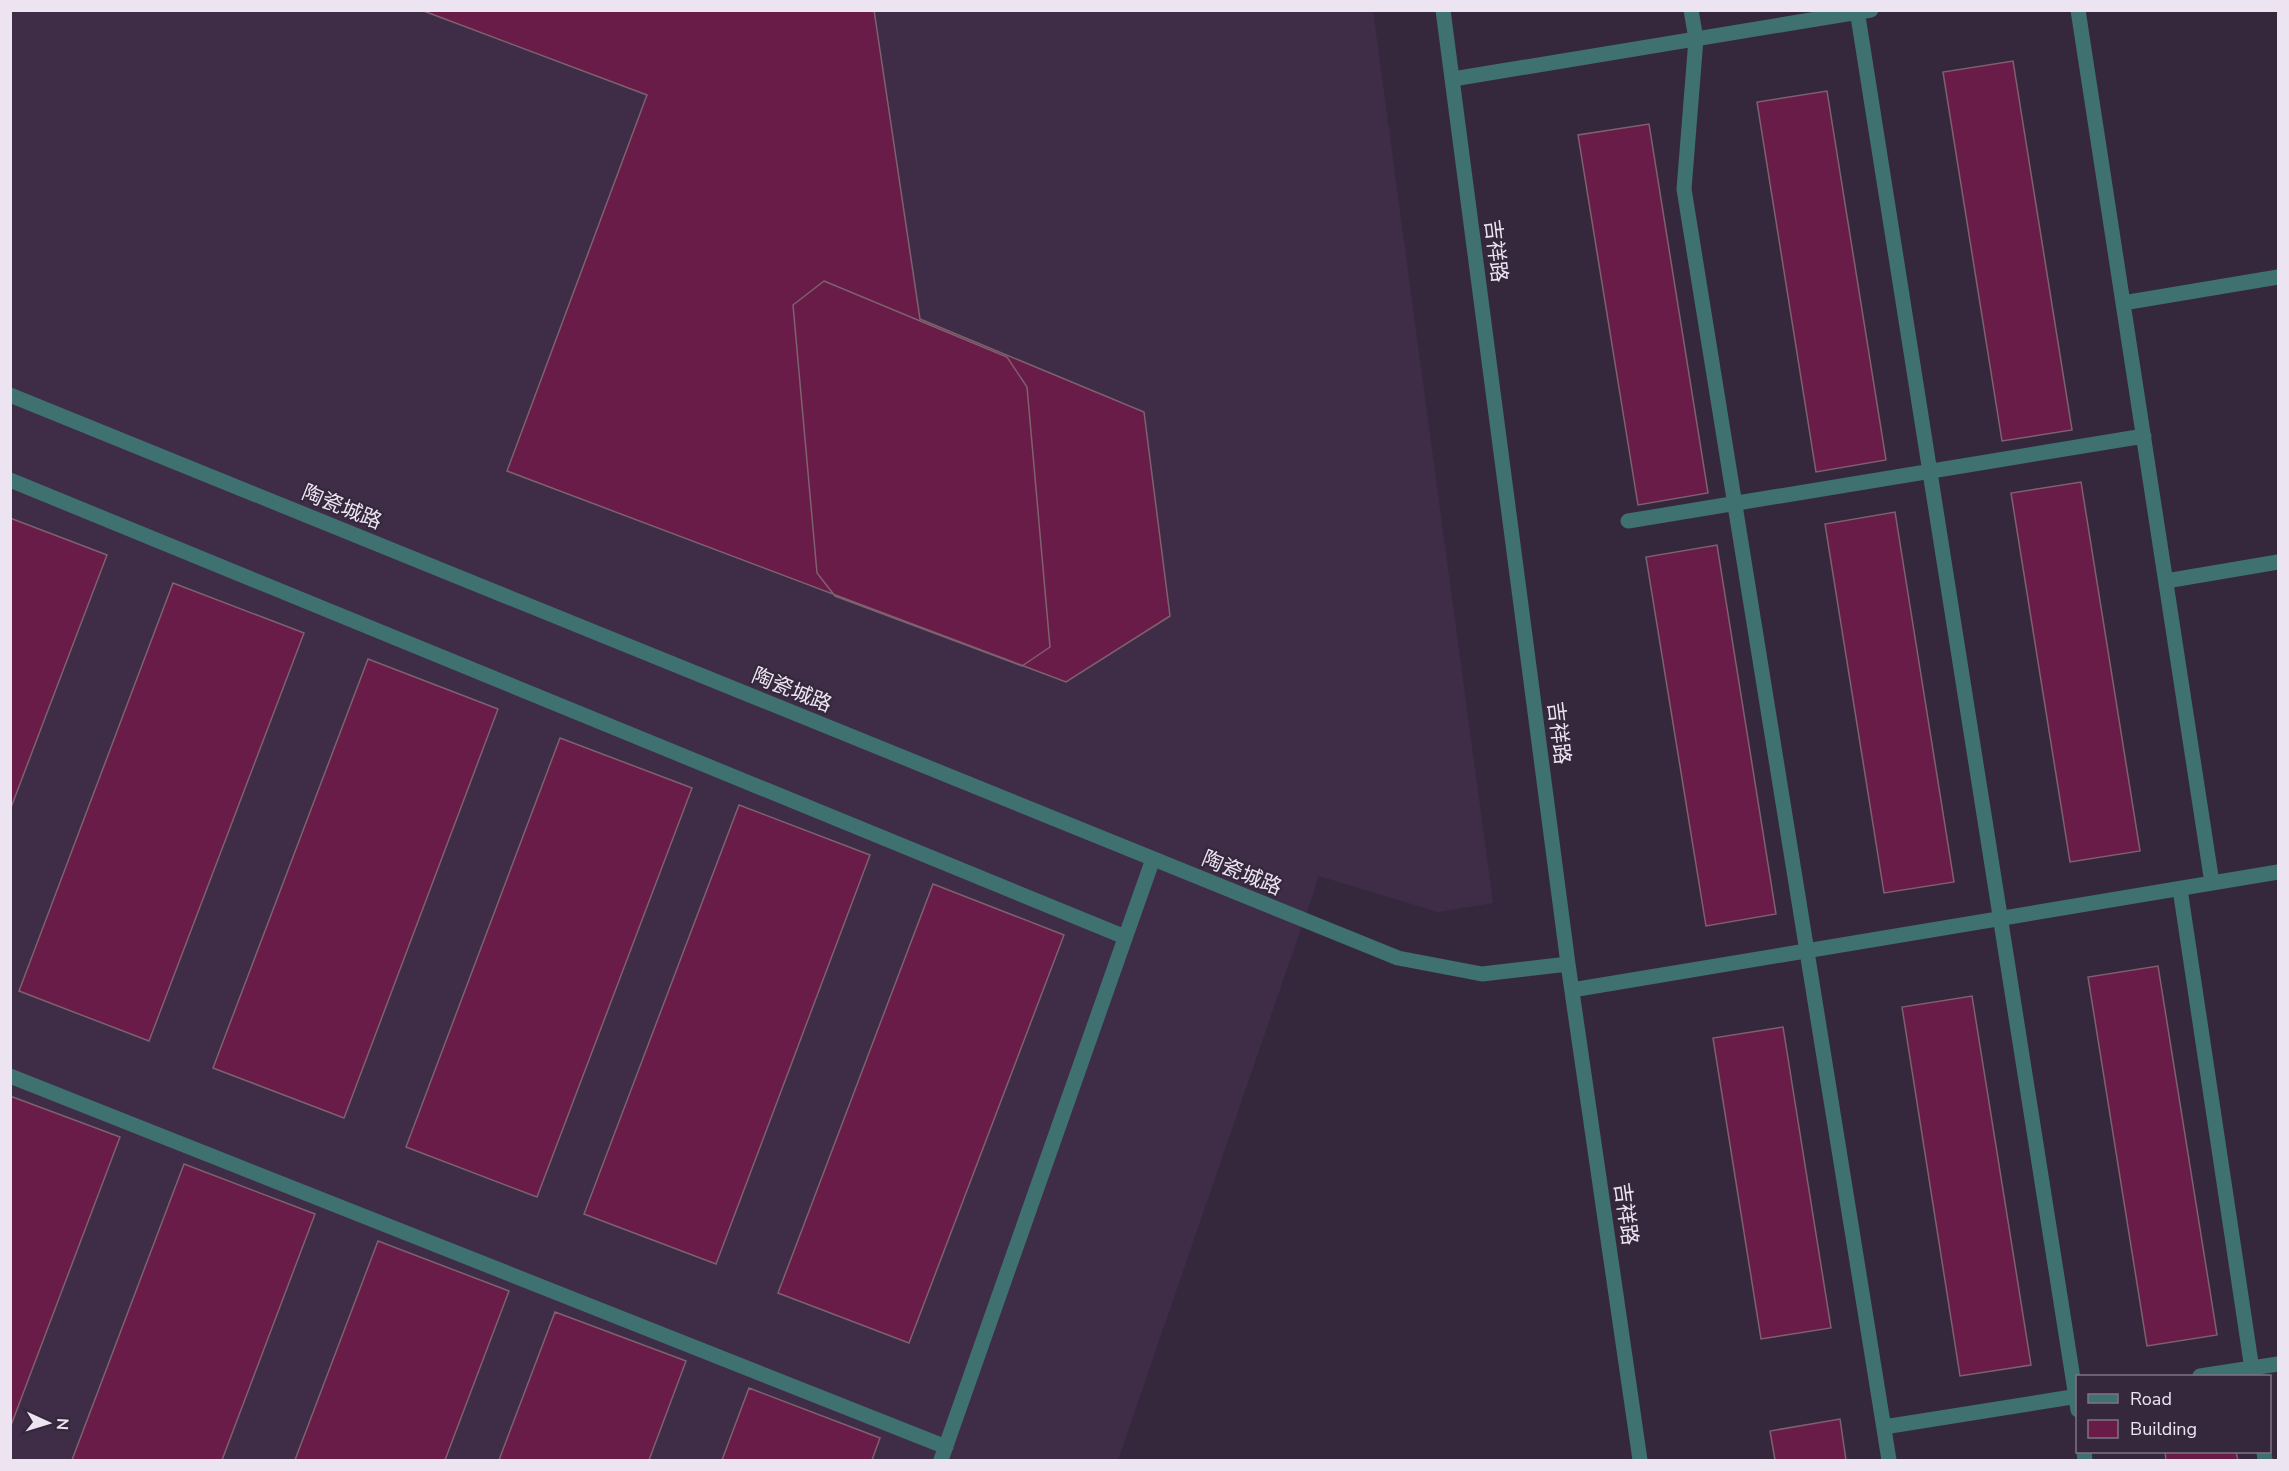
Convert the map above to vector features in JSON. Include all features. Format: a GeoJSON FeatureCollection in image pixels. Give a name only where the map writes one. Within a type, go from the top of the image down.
{"type":"FeatureCollection","features":[{"type":"Feature","properties":{"kind":"street","name":"吉祥路"},"geometry":{"type":"LineString","coordinates":[[1443,10],[1568,964],[1640,1461]]}},
{"type":"Feature","properties":{"kind":"street"},"geometry":{"type":"LineString","coordinates":[[1691,10],[1696,39],[1684,189],[1889,1461]]}},
{"type":"Feature","properties":{"kind":"street"},"geometry":{"type":"LineString","coordinates":[[2078,10],[2212,883]]}},
{"type":"Feature","properties":{"kind":"street"},"geometry":{"type":"LineString","coordinates":[[1453,79],[1862,11],[1930,471],[2076,1395]]}},
{"type":"Feature","properties":{"kind":"street"},"geometry":{"type":"LineString","coordinates":[[2123,303],[2278,277]]}},
{"type":"Feature","properties":{"kind":"street","name":"陶瓷城路"},"geometry":{"type":"LineString","coordinates":[[10,395],[1398,958],[1482,974],[1568,964]]}},
{"type":"Feature","properties":{"kind":"street"},"geometry":{"type":"LineString","coordinates":[[1628,521],[2144,436]]}},
{"type":"Feature","properties":{"kind":"street"},"geometry":{"type":"LineString","coordinates":[[10,480],[1125,937]]}},
{"type":"Feature","properties":{"kind":"street"},"geometry":{"type":"LineString","coordinates":[[2166,581],[2278,562]]}},
{"type":"Feature","properties":{"kind":"street"},"geometry":{"type":"LineString","coordinates":[[10,1076],[944,1454],[1153,859]]}},
{"type":"Feature","properties":{"kind":"street"},"geometry":{"type":"LineString","coordinates":[[1572,990],[2278,872]]}},
{"type":"Feature","properties":{"kind":"street"},"geometry":{"type":"LineString","coordinates":[[2180,889],[2252,1372]]}},
{"type":"Feature","properties":{"kind":"street"},"geometry":{"type":"LineString","coordinates":[[2221,1375],[2252,1372],[2278,1364]]}},
{"type":"Feature","properties":{"kind":"street"},"geometry":{"type":"LineString","coordinates":[[1884,1427],[2076,1401]]}},
{"type":"Feature","properties":{"kind":"shaded area"},"geometry":{"type":"Polygon","coordinates":[[[10,11],[1373,11],[1493,903],[1438,912],[1319,876],[1118,1460],[11,1460],[10,11]]]}},
{"type":"Feature","properties":{"kind":"building"},"geometry":{"type":"Polygon","coordinates":[[[421,10],[874,10],[920,319],[1144,412],[1170,616],[1066,682],[507,471],[647,95],[421,10]]]}},
{"type":"Feature","properties":{"kind":"building"},"geometry":{"type":"Polygon","coordinates":[[[2013,61],[2072,430],[2002,441],[1943,72],[2013,61]]]}},
{"type":"Feature","properties":{"kind":"building"},"geometry":{"type":"Polygon","coordinates":[[[1827,91],[1886,460],[1816,472],[1757,102],[1827,91]]]}},
{"type":"Feature","properties":{"kind":"building"},"geometry":{"type":"Polygon","coordinates":[[[1649,124],[1708,493],[1638,505],[1578,135],[1649,124]]]}},
{"type":"Feature","properties":{"kind":"building"},"geometry":{"type":"Polygon","coordinates":[[[824,281],[1007,357],[1027,387],[1050,647],[1022,666],[835,596],[817,573],[793,305],[824,281]]]}},
{"type":"Feature","properties":{"kind":"building"},"geometry":{"type":"Polygon","coordinates":[[[2081,482],[2140,851],[2070,862],[2011,493],[2081,482]]]}},
{"type":"Feature","properties":{"kind":"building"},"geometry":{"type":"Polygon","coordinates":[[[1895,512],[1954,882],[1884,893],[1825,524],[1895,512]]]}},
{"type":"Feature","properties":{"kind":"building"},"geometry":{"type":"Polygon","coordinates":[[[10,518],[107,555],[10,810],[10,518]]]}},
{"type":"Feature","properties":{"kind":"building"},"geometry":{"type":"Polygon","coordinates":[[[1717,545],[1776,914],[1706,926],[1646,557],[1717,545]]]}},
{"type":"Feature","properties":{"kind":"building"},"geometry":{"type":"Polygon","coordinates":[[[173,583],[304,633],[149,1041],[19,991],[173,583]]]}},
{"type":"Feature","properties":{"kind":"building"},"geometry":{"type":"Polygon","coordinates":[[[368,659],[498,709],[344,1118],[213,1068],[368,659]]]}},
{"type":"Feature","properties":{"kind":"building"},"geometry":{"type":"Polygon","coordinates":[[[560,738],[692,788],[537,1197],[406,1147],[560,738]]]}},
{"type":"Feature","properties":{"kind":"building"},"geometry":{"type":"Polygon","coordinates":[[[739,805],[870,855],[716,1264],[584,1214],[739,805]]]}},
{"type":"Feature","properties":{"kind":"building"},"geometry":{"type":"Polygon","coordinates":[[[933,884],[1064,935],[909,1343],[778,1293],[933,884]]]}},
{"type":"Feature","properties":{"kind":"building"},"geometry":{"type":"Polygon","coordinates":[[[2158,966],[2217,1335],[2147,1346],[2088,977],[2158,966]]]}},
{"type":"Feature","properties":{"kind":"building"},"geometry":{"type":"Polygon","coordinates":[[[1972,996],[2031,1365],[1960,1376],[1902,1007],[1972,996]]]}},
{"type":"Feature","properties":{"kind":"building"},"geometry":{"type":"Polygon","coordinates":[[[1783,1027],[1831,1328],[1761,1339],[1713,1038],[1783,1027]]]}},
{"type":"Feature","properties":{"kind":"building"},"geometry":{"type":"Polygon","coordinates":[[[10,1096],[120,1137],[10,1428],[10,1096]]]}},
{"type":"Feature","properties":{"kind":"building"},"geometry":{"type":"Polygon","coordinates":[[[184,1164],[315,1214],[222,1460],[72,1460],[184,1164]]]}},
{"type":"Feature","properties":{"kind":"building"},"geometry":{"type":"Polygon","coordinates":[[[378,1241],[509,1291],[445,1460],[295,1460],[378,1241]]]}},
{"type":"Feature","properties":{"kind":"building"},"geometry":{"type":"Polygon","coordinates":[[[555,1312],[686,1361],[649,1460],[499,1460],[555,1312]]]}},
{"type":"Feature","properties":{"kind":"building"},"geometry":{"type":"Polygon","coordinates":[[[749,1388],[880,1438],[872,1460],[722,1460],[749,1388]]]}},
{"type":"Feature","properties":{"kind":"building"},"geometry":{"type":"Polygon","coordinates":[[[1840,1419],[1846,1460],[1775,1460],[1770,1431],[1840,1419]]]}},
{"type":"Feature","properties":{"kind":"building"},"geometry":{"type":"Polygon","coordinates":[[[2165,1453],[2236,1453],[2238,1460],[2166,1460],[2165,1453]]]}}]}
